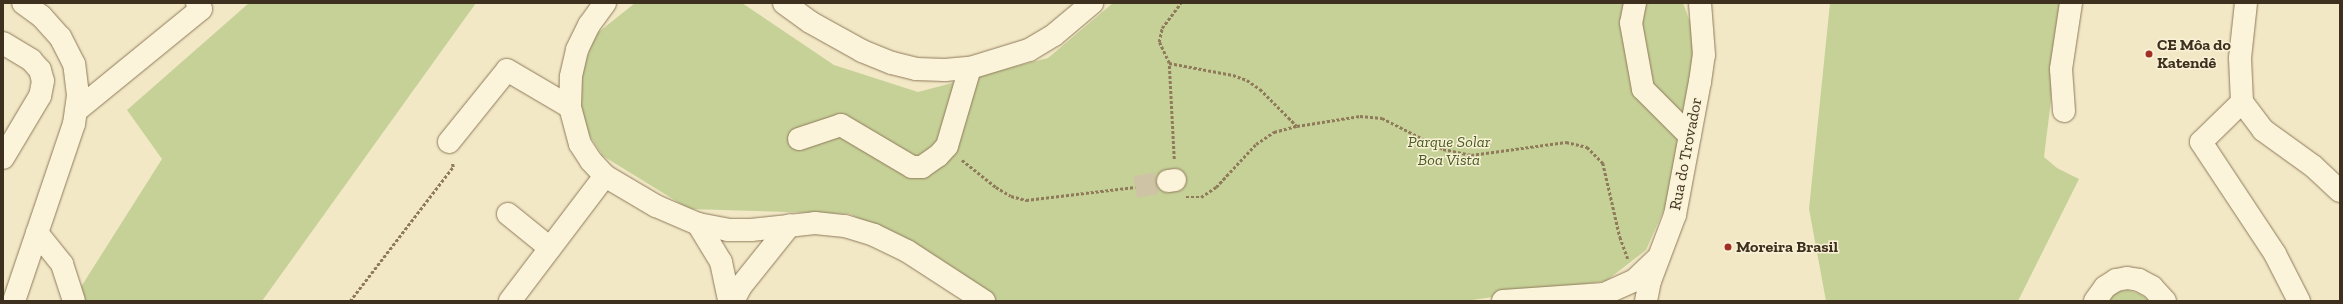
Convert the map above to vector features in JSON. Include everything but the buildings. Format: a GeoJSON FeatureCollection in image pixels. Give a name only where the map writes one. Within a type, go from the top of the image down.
{"type":"FeatureCollection","features":[{"type":"Feature","properties":{"kind":"street"},"geometry":{"type":"LineString","coordinates":[[14,301],[72,130],[78,95],[74,64],[60,37],[41,16],[22,3]]}},
{"type":"Feature","properties":{"kind":"street"},"geometry":{"type":"LineString","coordinates":[[76,111],[201,9],[197,3]]}},
{"type":"Feature","properties":{"kind":"street"},"geometry":{"type":"LineString","coordinates":[[605,3],[589,26],[577,50],[571,77],[570,107],[580,144],[591,161],[606,176],[656,206],[698,224],[736,230],[815,223],[844,226],[874,235],[913,254],[984,301]]}},
{"type":"Feature","properties":{"kind":"street"},"geometry":{"type":"LineString","coordinates":[[784,3],[838,39],[892,63],[916,68],[970,68],[1029,50],[1054,34],[1092,3]]}},
{"type":"Feature","properties":{"kind":"street"},"geometry":{"type":"LineString","coordinates":[[1635,3],[1631,23],[1643,89],[1690,136]]}},
{"type":"Feature","properties":{"kind":"street","name":"Rua do Trovador"},"geometry":{"type":"LineString","coordinates":[[1646,301],[1650,281],[1674,215],[1690,136],[1704,55],[1700,3]]}},
{"type":"Feature","properties":{"kind":"street"},"geometry":{"type":"LineString","coordinates":[[2064,111],[2061,69],[2071,3]]}},
{"type":"Feature","properties":{"kind":"street"},"geometry":{"type":"LineString","coordinates":[[2246,3],[2240,58],[2242,102],[2262,130],[2313,166],[2340,191]]}},
{"type":"Feature","properties":{"kind":"street"},"geometry":{"type":"LineString","coordinates":[[3,158],[40,96],[43,82],[40,70],[31,60],[6,50]]}},
{"type":"Feature","properties":{"kind":"street"},"geometry":{"type":"LineString","coordinates":[[799,139],[841,125],[912,167],[922,166],[938,156],[947,146],[970,68]]}},
{"type":"Feature","properties":{"kind":"street"},"geometry":{"type":"LineString","coordinates":[[450,142],[507,70],[570,107]]}},
{"type":"Feature","properties":{"kind":"street"},"geometry":{"type":"LineString","coordinates":[[2242,102],[2201,142],[2275,254],[2300,301]]}},
{"type":"Feature","properties":{"kind":"street"},"geometry":{"type":"LineString","coordinates":[[510,301],[606,176]]}},
{"type":"Feature","properties":{"kind":"street"},"geometry":{"type":"LineString","coordinates":[[508,214],[550,248]]}},
{"type":"Feature","properties":{"kind":"street"},"geometry":{"type":"LineString","coordinates":[[698,224],[721,262],[729,301]]}},
{"type":"Feature","properties":{"kind":"street"},"geometry":{"type":"LineString","coordinates":[[733,301],[741,286],[790,225]]}},
{"type":"Feature","properties":{"kind":"street"},"geometry":{"type":"LineString","coordinates":[[37,234],[62,264],[74,301]]}},
{"type":"Feature","properties":{"kind":"street"},"geometry":{"type":"LineString","coordinates":[[1503,301],[1586,299],[1604,294],[1635,280],[1661,254]]}},
{"type":"Feature","properties":{"kind":"street"},"geometry":{"type":"LineString","coordinates":[[2095,301],[2105,287],[2116,280],[2127,278],[2139,280],[2152,287],[2165,301]]}},
{"type":"Feature","properties":{"kind":"path"},"geometry":{"type":"LineString","coordinates":[[1181,3],[1162,28],[1159,42],[1169,63],[1172,181],[1175,192],[1185,197],[1200,197],[1216,187],[1256,144],[1274,132],[1297,126],[1360,116],[1382,118],[1443,149],[1471,155],[1566,142],[1587,147],[1603,163],[1620,237],[1635,280]]}},
{"type":"Feature","properties":{"kind":"path"},"geometry":{"type":"LineString","coordinates":[[1169,63],[1234,75],[1247,80],[1260,89],[1297,126]]}},
{"type":"Feature","properties":{"kind":"path"},"geometry":{"type":"LineString","coordinates":[[350,301],[453,167],[450,142]]}},
{"type":"Feature","properties":{"kind":"path"},"geometry":{"type":"LineString","coordinates":[[947,146],[969,168],[996,187],[1011,196],[1026,200],[1135,187]]}},
{"type":"Feature","properties":{"kind":"green space"},"geometry":{"type":"Polygon","coordinates":[[[249,3],[476,3],[262,301],[82,301],[79,290],[162,159],[127,110],[249,3]]]}},
{"type":"Feature","properties":{"kind":"green space","name":"Parque Solar Boa Vista"},"geometry":{"type":"Polygon","coordinates":[[[635,3],[742,3],[834,65],[918,92],[1048,58],[1113,3],[1683,3],[1697,41],[1670,196],[1646,250],[1606,281],[1465,301],[997,301],[956,269],[850,214],[689,209],[603,156],[582,124],[578,83],[595,35],[635,3]]]}},
{"type":"Feature","properties":{"kind":"green space"},"geometry":{"type":"Polygon","coordinates":[[[1830,3],[2063,3],[2044,157],[2057,168],[2079,179],[2018,301],[1826,301],[1809,209],[1830,3]]]}},
{"type":"Feature","properties":{"kind":"green space"},"geometry":{"type":"Polygon","coordinates":[[[2128,290],[2140,294],[2150,301],[2108,301],[2117,292],[2128,290]]]}},
{"type":"Feature","properties":{"kind":"tunnel"},"geometry":{"type":"LineString","coordinates":[[1135,187],[1168,181]]}},
{"type":"Feature","properties":{"kind":"place","name":"CE Môa do Katendê"},"geometry":{"type":"Point","coordinates":[2149,54]}},
{"type":"Feature","properties":{"kind":"place","name":"Moreira Brasil"},"geometry":{"type":"Point","coordinates":[1728,247]}}]}
